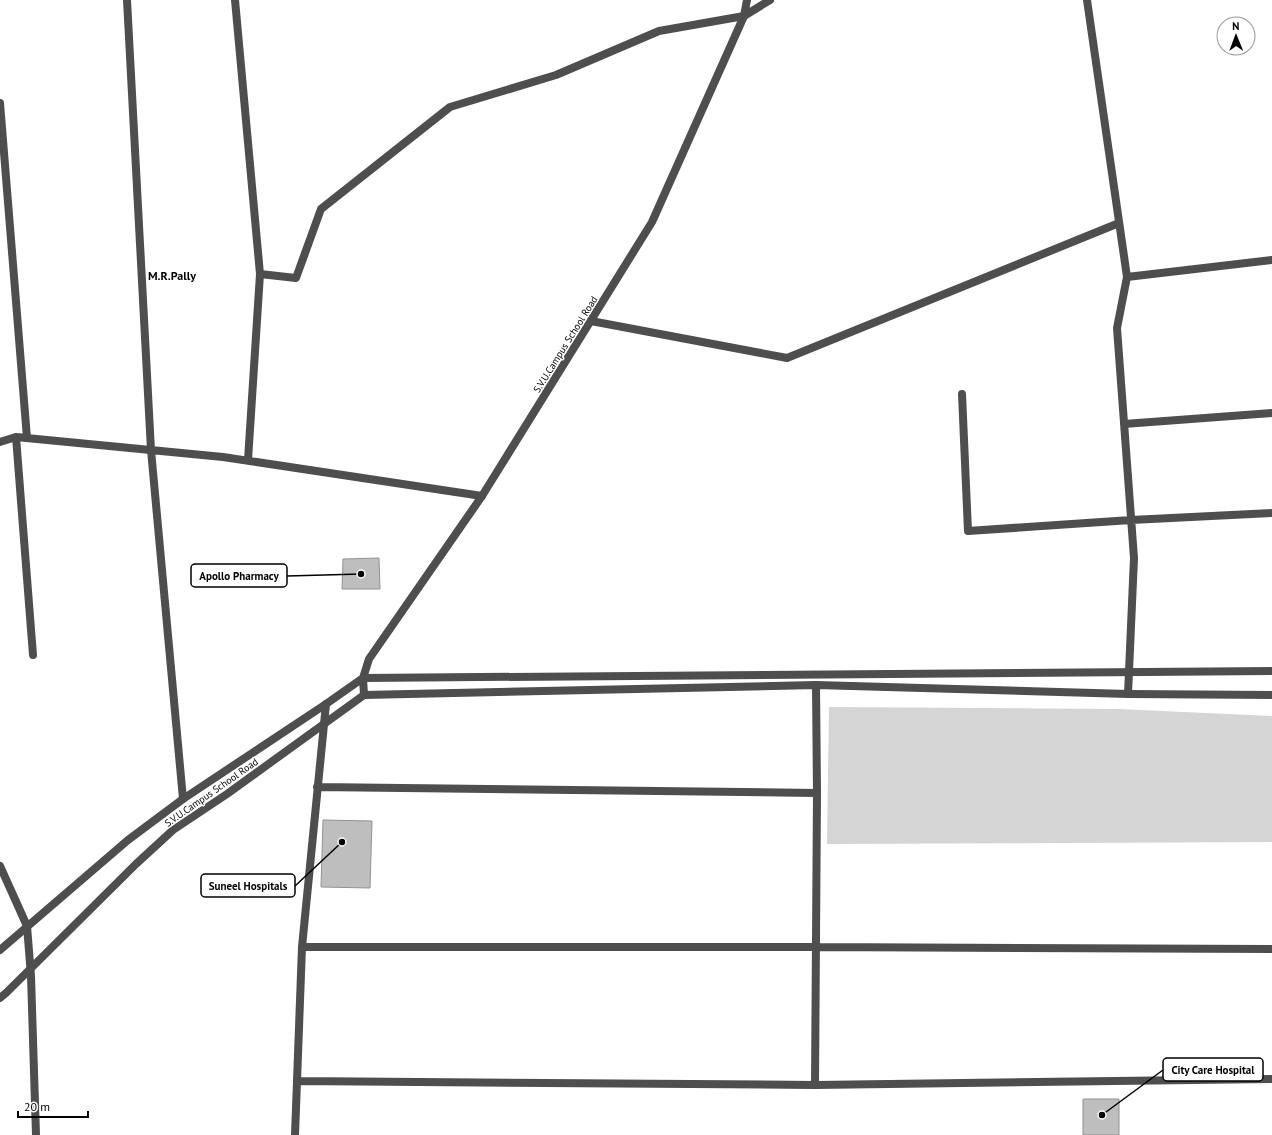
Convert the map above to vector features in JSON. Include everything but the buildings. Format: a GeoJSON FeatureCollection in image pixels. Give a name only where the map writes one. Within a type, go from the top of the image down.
{"type":"FeatureCollection","features":[{"type":"Feature","properties":{"kind":"street"},"geometry":{"type":"LineString","coordinates":[[128,0],[151,450],[183,799]]}},
{"type":"Feature","properties":{"kind":"street"},"geometry":{"type":"LineString","coordinates":[[235,0],[260,274],[248,460]]}},
{"type":"Feature","properties":{"kind":"street","name":"S.V.U.Campus School Road"},"geometry":{"type":"LineString","coordinates":[[0,998],[136,864],[173,830],[227,794],[364,695],[363,678],[369,659],[482,496],[652,222],[744,16],[747,0]]}},
{"type":"Feature","properties":{"kind":"street"},"geometry":{"type":"LineString","coordinates":[[260,274],[296,278],[321,209],[450,107],[556,75],[659,31],[744,16],[770,0]]}},
{"type":"Feature","properties":{"kind":"street"},"geometry":{"type":"LineString","coordinates":[[1086,0],[1127,277],[1117,328],[1134,558],[1128,694]]}},
{"type":"Feature","properties":{"kind":"street"},"geometry":{"type":"LineString","coordinates":[[0,103],[27,438]]}},
{"type":"Feature","properties":{"kind":"street"},"geometry":{"type":"LineString","coordinates":[[591,321],[787,358],[1119,223]]}},
{"type":"Feature","properties":{"kind":"street"},"geometry":{"type":"LineString","coordinates":[[1127,277],[1272,260]]}},
{"type":"Feature","properties":{"kind":"street"},"geometry":{"type":"LineString","coordinates":[[962,394],[968,531],[1132,520],[1272,513]]}},
{"type":"Feature","properties":{"kind":"street"},"geometry":{"type":"LineString","coordinates":[[1124,424],[1272,413]]}},
{"type":"Feature","properties":{"kind":"street"},"geometry":{"type":"LineString","coordinates":[[16,437],[33,655]]}},
{"type":"Feature","properties":{"kind":"street"},"geometry":{"type":"LineString","coordinates":[[0,442],[16,437],[248,460],[482,496]]}},
{"type":"Feature","properties":{"kind":"street"},"geometry":{"type":"LineString","coordinates":[[363,678],[1272,672]]}},
{"type":"Feature","properties":{"kind":"street","name":"S.V.U.Campus School Road"},"geometry":{"type":"LineString","coordinates":[[0,950],[128,840],[183,799],[363,678]]}},
{"type":"Feature","properties":{"kind":"street"},"geometry":{"type":"LineString","coordinates":[[815,1085],[817,793],[816,686]]}},
{"type":"Feature","properties":{"kind":"street"},"geometry":{"type":"LineString","coordinates":[[364,695],[816,686],[1128,694],[1272,695]]}},
{"type":"Feature","properties":{"kind":"street"},"geometry":{"type":"LineString","coordinates":[[295,1135],[302,947],[326,704]]}},
{"type":"Feature","properties":{"kind":"street"},"geometry":{"type":"LineString","coordinates":[[317,787],[817,793]]}},
{"type":"Feature","properties":{"kind":"street"},"geometry":{"type":"LineString","coordinates":[[0,866],[27,926],[31,968],[36,1135]]}},
{"type":"Feature","properties":{"kind":"street"},"geometry":{"type":"LineString","coordinates":[[302,947],[816,947],[1272,950]]}},
{"type":"Feature","properties":{"kind":"street"},"geometry":{"type":"LineString","coordinates":[[297,1081],[815,1085],[1272,1079]]}},
{"type":"Feature","properties":{"kind":"shaded area"},"geometry":{"type":"Polygon","coordinates":[[[829,707],[1118,709],[1272,716],[1272,842],[827,844],[829,707]]]}},
{"type":"Feature","properties":{"kind":"place","name":"Apollo Pharmacy"},"geometry":{"type":"Point","coordinates":[361,574]}},
{"type":"Feature","properties":{"kind":"place","name":"Suneel Hospitals"},"geometry":{"type":"Point","coordinates":[342,842]}},
{"type":"Feature","properties":{"kind":"place","name":"City Care Hospital"},"geometry":{"type":"Point","coordinates":[1102,1115]}},
{"type":"Feature","properties":{"kind":"district","name":"M.R.Pally"},"geometry":{"type":"Point","coordinates":[172,276]}}]}
